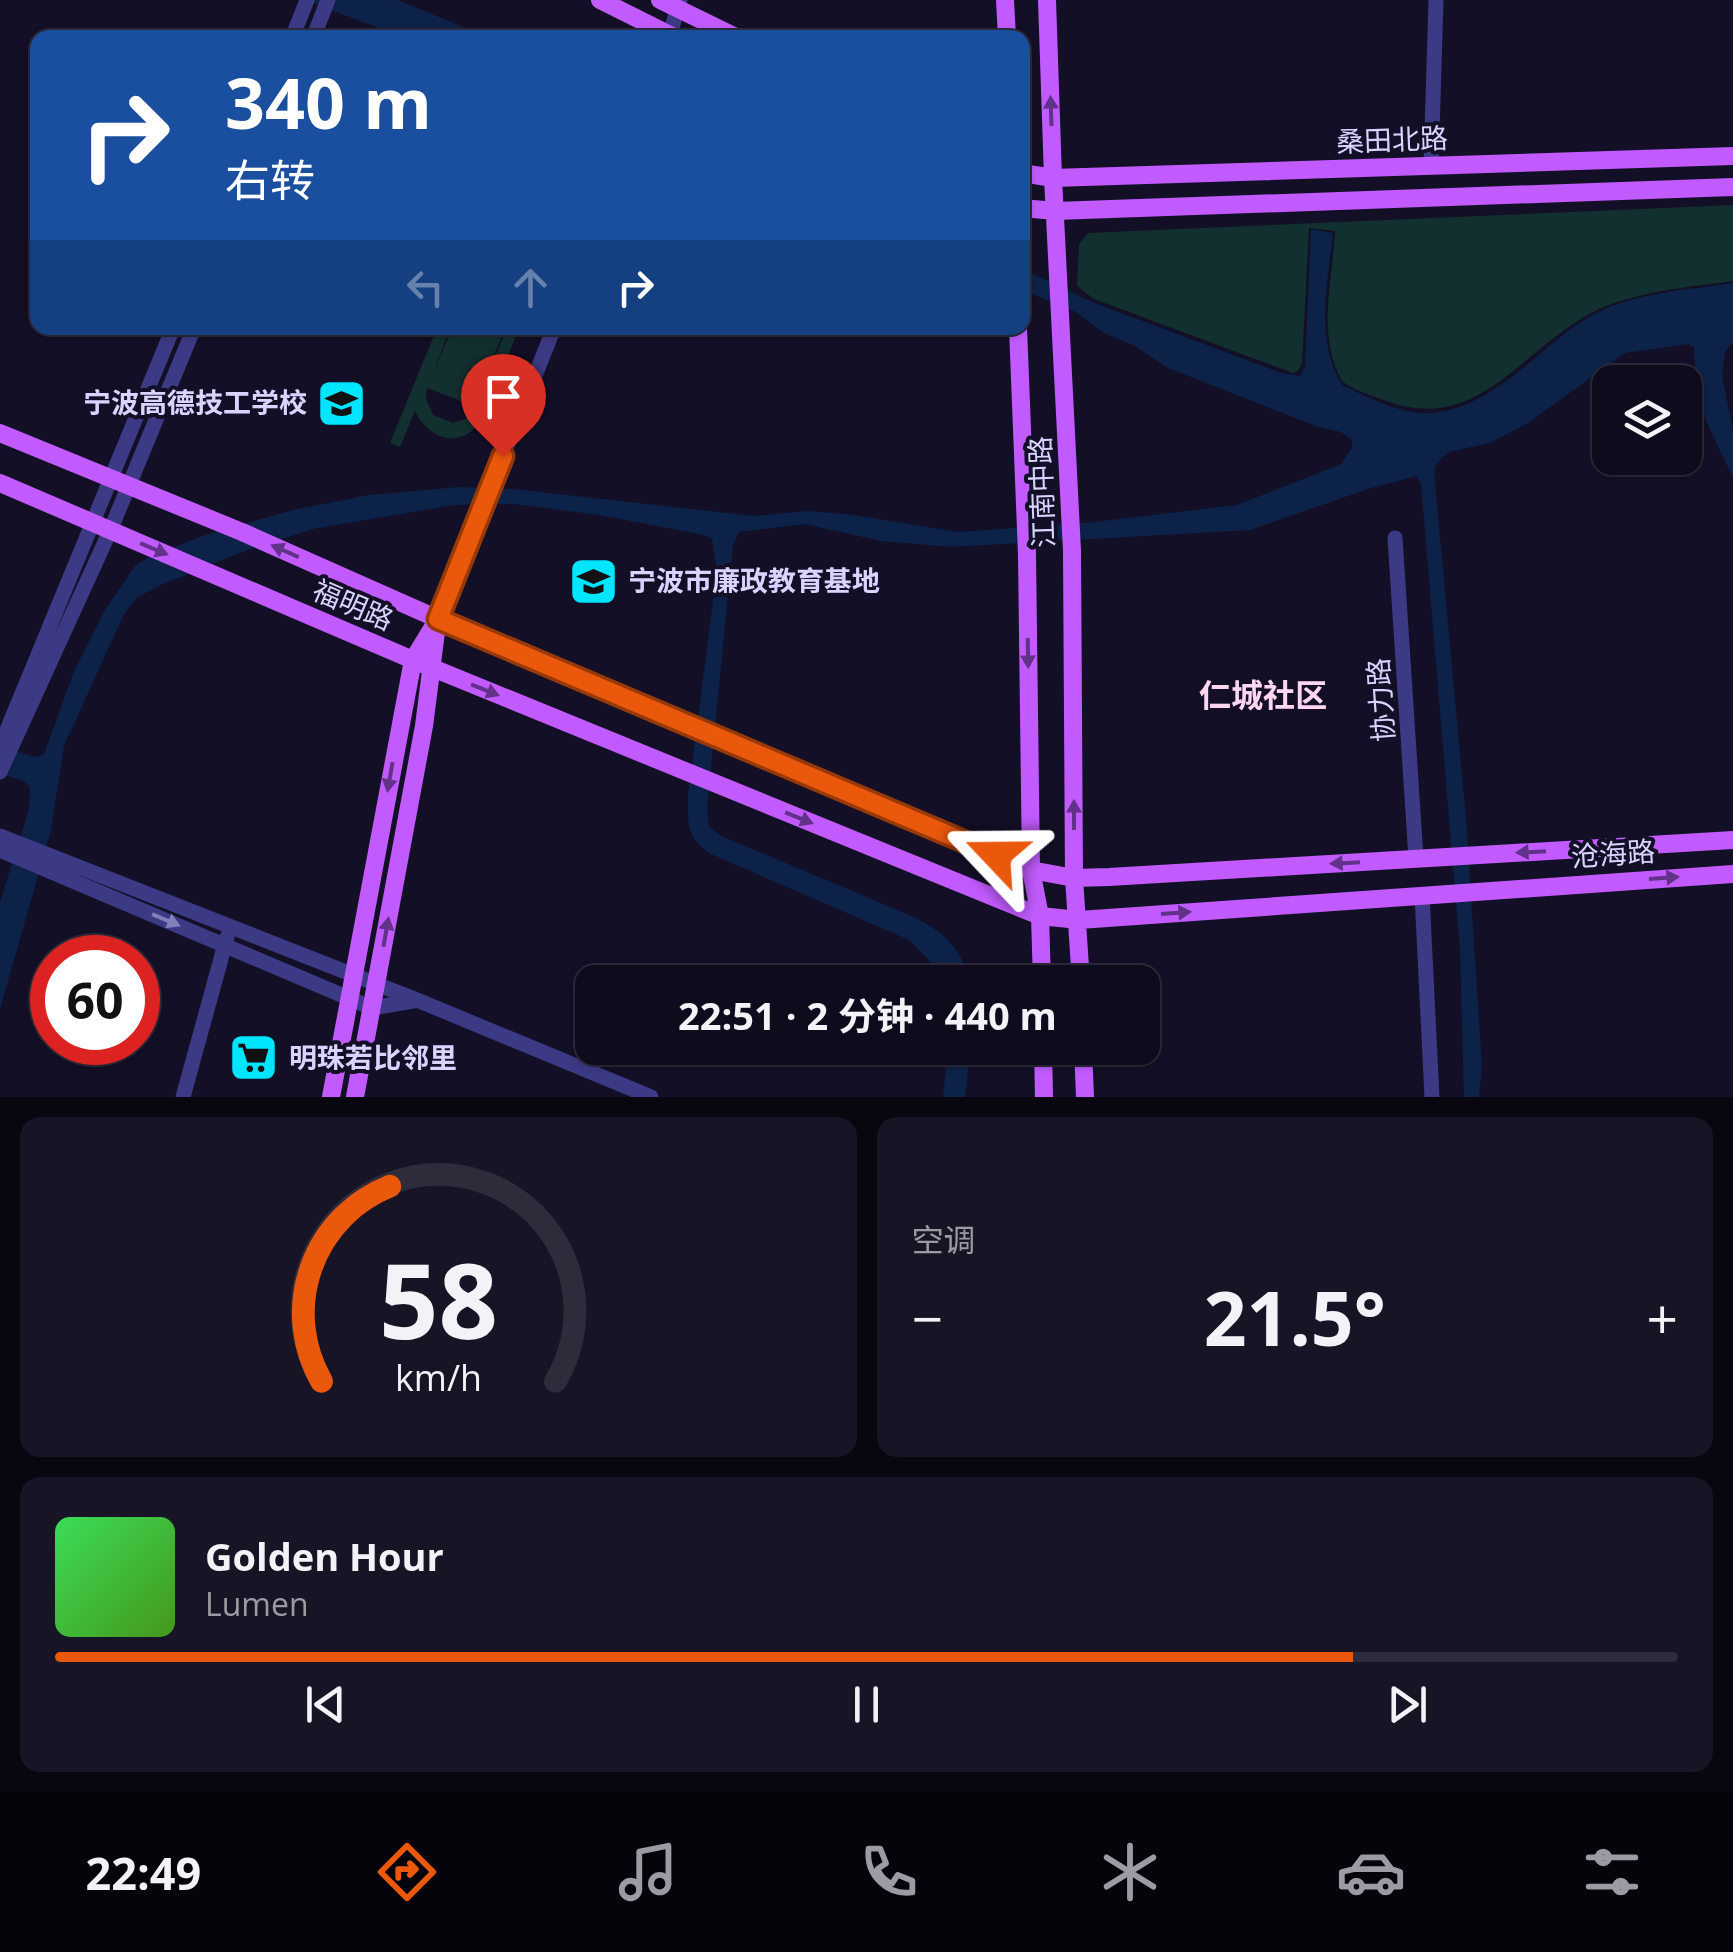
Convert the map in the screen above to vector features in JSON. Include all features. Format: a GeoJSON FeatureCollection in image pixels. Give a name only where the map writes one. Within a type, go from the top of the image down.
{"type":"FeatureCollection","features":[{"type":"Feature","properties":{"kind":"main road"},"geometry":{"type":"LineString","coordinates":[[600,0],[660,30]]}},
{"type":"Feature","properties":{"kind":"main road"},"geometry":{"type":"LineString","coordinates":[[660,0],[679,4],[724,30]]}},
{"type":"Feature","properties":{"kind":"main road"},"geometry":{"type":"LineString","coordinates":[[1005,0],[1007,30]]}},
{"type":"Feature","properties":{"kind":"main road","name":"江南中路"},"geometry":{"type":"LineString","coordinates":[[1047,0],[1071,513],[1074,878],[1080,965]]}},
{"type":"Feature","properties":{"kind":"main road","name":"桑田北路"},"geometry":{"type":"LineString","coordinates":[[1030,174],[1053,178],[1733,156]]}},
{"type":"Feature","properties":{"kind":"main road"},"geometry":{"type":"LineString","coordinates":[[1030,209],[1055,211],[1733,187]]}},
{"type":"Feature","properties":{"kind":"main road","name":"江南中路"},"geometry":{"type":"LineString","coordinates":[[1018,335],[1031,870],[1040,916],[1041,965]]}},
{"type":"Feature","properties":{"kind":"main road","name":"福明路"},"geometry":{"type":"LineString","coordinates":[[0,434],[1031,870],[1074,878],[1733,840]]}},
{"type":"Feature","properties":{"kind":"main road","name":"福明路"},"geometry":{"type":"LineString","coordinates":[[0,483],[433,668],[1040,916],[1078,920],[1422,896]]}},
{"type":"Feature","properties":{"kind":"main road"},"geometry":{"type":"LineString","coordinates":[[331,1097],[414,660],[438,619]]}},
{"type":"Feature","properties":{"kind":"main road"},"geometry":{"type":"LineString","coordinates":[[355,1097],[433,668],[438,619]]}},
{"type":"Feature","properties":{"kind":"main road","name":"沧海路"},"geometry":{"type":"LineString","coordinates":[[1422,896],[1733,874]]}},
{"type":"Feature","properties":{"kind":"main road"},"geometry":{"type":"LineString","coordinates":[[1043,1065],[1044,1097]]}},
{"type":"Feature","properties":{"kind":"main road"},"geometry":{"type":"LineString","coordinates":[[1084,1065],[1085,1097]]}},
{"type":"Feature","properties":{"kind":"street"},"geometry":{"type":"LineString","coordinates":[[316,30],[328,0]]}},
{"type":"Feature","properties":{"kind":"street"},"geometry":{"type":"LineString","coordinates":[[1431,166],[1436,0]]}},
{"type":"Feature","properties":{"kind":"street"},"geometry":{"type":"LineString","coordinates":[[673,30],[679,4]]}},
{"type":"Feature","properties":{"kind":"street"},"geometry":{"type":"LineString","coordinates":[[295,30],[304,6]]}},
{"type":"Feature","properties":{"kind":"street"},"geometry":{"type":"LineString","coordinates":[[0,772],[13,731],[120,482],[171,335]]}},
{"type":"Feature","properties":{"kind":"street"},"geometry":{"type":"LineString","coordinates":[[120,482],[191,335]]}},
{"type":"Feature","properties":{"kind":"street"},"geometry":{"type":"LineString","coordinates":[[438,619],[551,335]]}},
{"type":"Feature","properties":{"kind":"street","name":"协力路"},"geometry":{"type":"LineString","coordinates":[[1395,538],[1416,858]]}},
{"type":"Feature","properties":{"kind":"street"},"geometry":{"type":"LineString","coordinates":[[0,748],[13,731]]}},
{"type":"Feature","properties":{"kind":"street"},"geometry":{"type":"LineString","coordinates":[[0,836],[45,862],[225,946],[372,1008],[417,1000]]}},
{"type":"Feature","properties":{"kind":"street"},"geometry":{"type":"LineString","coordinates":[[0,850],[45,862],[417,1000],[651,1097]]}},
{"type":"Feature","properties":{"kind":"street"},"geometry":{"type":"LineString","coordinates":[[1422,896],[1432,1097]]}},
{"type":"Feature","properties":{"kind":"street"},"geometry":{"type":"LineString","coordinates":[[183,1097],[229,929]]}},
{"type":"Feature","properties":{"kind":"green space"},"geometry":{"type":"Polygon","coordinates":[[[1733,205],[1733,281],[1660,291],[1591,313],[1495,384],[1445,407],[1416,408],[1384,400],[1342,381],[1334,363],[1328,326],[1335,231],[1309,228],[1302,363],[1293,373],[1094,299],[1077,286],[1079,244],[1088,233],[1733,205]]]}},
{"type":"Feature","properties":{"kind":"green space"},"geometry":{"type":"Polygon","coordinates":[[[434,335],[447,335],[433,375],[449,335],[502,335],[474,406],[427,388],[426,399],[433,415],[453,423],[467,418],[474,409],[504,335],[516,335],[476,427],[458,438],[448,438],[429,430],[415,411],[400,447],[390,443],[434,335]]]}},
{"type":"Feature","properties":{"kind":"water"},"geometry":{"type":"Polygon","coordinates":[[[305,0],[398,0],[470,30],[384,30],[305,0]]]}},
{"type":"Feature","properties":{"kind":"water"},"geometry":{"type":"Polygon","coordinates":[[[1311,229],[1333,233],[1326,330],[1333,367],[1342,385],[1412,412],[1448,410],[1494,390],[1577,325],[1614,305],[1733,283],[1733,342],[1725,352],[1722,375],[1733,431],[1733,478],[1702,412],[1702,365],[1695,365],[1694,347],[1688,344],[1625,353],[1608,365],[1592,365],[1592,377],[1528,423],[1490,443],[1448,452],[1436,464],[1466,819],[1482,1067],[1479,1097],[1464,1097],[1460,951],[1421,484],[1417,476],[1250,530],[951,547],[881,541],[804,524],[739,532],[733,545],[707,808],[709,826],[719,835],[926,923],[944,936],[965,965],[934,965],[909,940],[711,854],[692,835],[688,795],[717,571],[712,539],[599,515],[514,504],[454,505],[313,529],[245,551],[136,598],[123,616],[64,746],[51,830],[0,1009],[0,902],[29,809],[30,787],[22,780],[0,774],[0,748],[37,757],[44,754],[74,671],[105,610],[135,566],[147,558],[205,535],[293,510],[369,495],[458,487],[514,489],[754,516],[807,511],[846,514],[959,532],[1094,522],[1237,505],[1341,464],[1352,448],[1352,440],[1341,432],[1318,427],[1168,368],[1135,346],[1104,333],[1076,312],[1030,293],[1030,272],[1092,302],[1281,373],[1300,376],[1305,366],[1311,229]]]}},
{"type":"Feature","properties":{"kind":"water"},"geometry":{"type":"Polygon","coordinates":[[[946,1065],[969,1065],[965,1097],[943,1097],[946,1065]]]}},
{"type":"Feature","properties":{"kind":"place","name":"宁波高德技工学校"},"geometry":{"type":"Point","coordinates":[342,403]}},
{"type":"Feature","properties":{"kind":"place","name":"宁波市廉政教育基地"},"geometry":{"type":"Point","coordinates":[593,581]}},
{"type":"Feature","properties":{"kind":"place","name":"明珠若比邻里"},"geometry":{"type":"Point","coordinates":[254,1058]}},
{"type":"Feature","properties":{"kind":"district","name":"仁城社区"},"geometry":{"type":"Point","coordinates":[1263,696]}},
{"type":"Feature","properties":{"kind":"route"},"geometry":{"type":"LineString","coordinates":[[503,456],[438,619],[996,855]]}}]}
